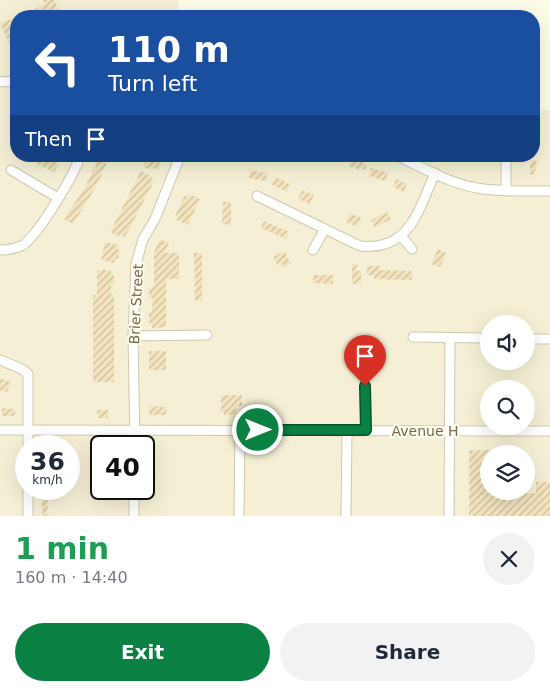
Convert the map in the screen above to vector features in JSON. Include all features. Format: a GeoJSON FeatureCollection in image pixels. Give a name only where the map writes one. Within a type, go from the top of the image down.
{"type":"FeatureCollection","features":[{"type":"Feature","properties":{"kind":"street"},"geometry":{"type":"LineString","coordinates":[[0,250],[21,246],[31,238],[58,198],[78,162]]}},
{"type":"Feature","properties":{"kind":"street","name":"Brier Street"},"geometry":{"type":"LineString","coordinates":[[134,435],[133,336],[136,264],[143,239],[155,219],[178,162]]}},
{"type":"Feature","properties":{"kind":"street"},"geometry":{"type":"LineString","coordinates":[[411,162],[451,180],[476,188],[550,191]]}},
{"type":"Feature","properties":{"kind":"street"},"geometry":{"type":"LineString","coordinates":[[506,162],[506,190]]}},
{"type":"Feature","properties":{"kind":"street"},"geometry":{"type":"LineString","coordinates":[[11,170],[58,198]]}},
{"type":"Feature","properties":{"kind":"street"},"geometry":{"type":"LineString","coordinates":[[257,196],[360,246],[383,245],[392,242],[408,230],[435,173]]}},
{"type":"Feature","properties":{"kind":"street"},"geometry":{"type":"LineString","coordinates":[[314,250],[324,229]]}},
{"type":"Feature","properties":{"kind":"street"},"geometry":{"type":"LineString","coordinates":[[401,236],[412,248]]}},
{"type":"Feature","properties":{"kind":"street"},"geometry":{"type":"LineString","coordinates":[[133,336],[207,336]]}},
{"type":"Feature","properties":{"kind":"street"},"geometry":{"type":"LineString","coordinates":[[413,337],[480,338]]}},
{"type":"Feature","properties":{"kind":"street"},"geometry":{"type":"LineString","coordinates":[[450,338],[450,516]]}},
{"type":"Feature","properties":{"kind":"street"},"geometry":{"type":"LineString","coordinates":[[535,338],[550,339]]}},
{"type":"Feature","properties":{"kind":"street"},"geometry":{"type":"LineString","coordinates":[[0,360],[22,369],[28,374],[28,435]]}},
{"type":"Feature","properties":{"kind":"street"},"geometry":{"type":"LineString","coordinates":[[365,386],[366,430]]}},
{"type":"Feature","properties":{"kind":"street","name":"Avenue H"},"geometry":{"type":"LineString","coordinates":[[0,430],[550,431]]}},
{"type":"Feature","properties":{"kind":"street"},"geometry":{"type":"LineString","coordinates":[[239,516],[240,430]]}},
{"type":"Feature","properties":{"kind":"street"},"geometry":{"type":"LineString","coordinates":[[346,430],[346,516]]}},
{"type":"Feature","properties":{"kind":"street"},"geometry":{"type":"LineString","coordinates":[[28,500],[28,516]]}},
{"type":"Feature","properties":{"kind":"street"},"geometry":{"type":"LineString","coordinates":[[134,500],[134,516]]}},
{"type":"Feature","properties":{"kind":"shaded area"},"geometry":{"type":"Polygon","coordinates":[[[0,0],[178,0],[179,10],[10,10],[10,162],[540,162],[540,111],[550,110],[550,516],[0,516],[0,0]]]}},
{"type":"Feature","properties":{"kind":"building"},"geometry":{"type":"Polygon","coordinates":[[[43,0],[54,0],[59,10],[33,10],[45,4],[43,0]]]}},
{"type":"Feature","properties":{"kind":"building"},"geometry":{"type":"Polygon","coordinates":[[[10,20],[9,44],[0,23],[10,20]]]}},
{"type":"Feature","properties":{"kind":"building"},"geometry":{"type":"Polygon","coordinates":[[[38,162],[56,162],[59,164],[54,172],[37,164],[38,162]]]}},
{"type":"Feature","properties":{"kind":"building"},"geometry":{"type":"Polygon","coordinates":[[[96,162],[106,162],[97,185],[73,224],[64,219],[86,186],[93,169],[95,170],[96,162]]]}},
{"type":"Feature","properties":{"kind":"building"},"geometry":{"type":"Polygon","coordinates":[[[144,162],[160,162],[159,169],[144,168],[144,162]]]}},
{"type":"Feature","properties":{"kind":"building"},"geometry":{"type":"Polygon","coordinates":[[[350,162],[367,164],[365,170],[348,166],[350,162]]]}},
{"type":"Feature","properties":{"kind":"building"},"geometry":{"type":"Polygon","coordinates":[[[531,162],[537,162],[534,175],[529,174],[531,162]]]}},
{"type":"Feature","properties":{"kind":"building"},"geometry":{"type":"Polygon","coordinates":[[[371,168],[388,173],[385,181],[369,176],[371,168]]]}},
{"type":"Feature","properties":{"kind":"building"},"geometry":{"type":"Polygon","coordinates":[[[250,170],[267,173],[266,181],[249,178],[250,170]]]}},
{"type":"Feature","properties":{"kind":"building"},"geometry":{"type":"Polygon","coordinates":[[[141,171],[152,177],[151,180],[154,181],[125,237],[120,234],[120,237],[110,232],[141,171]]]}},
{"type":"Feature","properties":{"kind":"building"},"geometry":{"type":"Polygon","coordinates":[[[275,177],[290,184],[287,192],[271,184],[275,177]]]}},
{"type":"Feature","properties":{"kind":"building"},"geometry":{"type":"Polygon","coordinates":[[[396,179],[407,184],[404,192],[393,187],[396,179]]]}},
{"type":"Feature","properties":{"kind":"building"},"geometry":{"type":"Polygon","coordinates":[[[302,190],[314,195],[310,204],[298,199],[302,190]]]}},
{"type":"Feature","properties":{"kind":"building"},"geometry":{"type":"Polygon","coordinates":[[[189,194],[200,199],[188,225],[176,220],[178,217],[175,216],[185,195],[188,197],[189,194]]]}},
{"type":"Feature","properties":{"kind":"building"},"geometry":{"type":"Polygon","coordinates":[[[223,202],[231,202],[231,225],[222,224],[223,202]]]}},
{"type":"Feature","properties":{"kind":"building"},"geometry":{"type":"Polygon","coordinates":[[[387,212],[391,219],[375,228],[371,220],[387,212]]]}},
{"type":"Feature","properties":{"kind":"building"},"geometry":{"type":"Polygon","coordinates":[[[350,213],[362,218],[357,227],[346,222],[350,213]]]}},
{"type":"Feature","properties":{"kind":"building"},"geometry":{"type":"Polygon","coordinates":[[[264,221],[289,232],[286,239],[261,228],[264,221]]]}},
{"type":"Feature","properties":{"kind":"building"},"geometry":{"type":"Polygon","coordinates":[[[160,239],[169,243],[164,253],[179,253],[179,279],[166,279],[166,327],[152,328],[152,323],[149,323],[149,313],[152,313],[153,298],[149,298],[149,289],[152,289],[154,284],[154,252],[160,239]]]}},
{"type":"Feature","properties":{"kind":"building"},"geometry":{"type":"Polygon","coordinates":[[[105,242],[118,245],[117,249],[120,250],[118,259],[115,259],[114,263],[101,260],[105,242]]]}},
{"type":"Feature","properties":{"kind":"building"},"geometry":{"type":"Polygon","coordinates":[[[438,249],[447,253],[440,267],[431,264],[438,249]]]}},
{"type":"Feature","properties":{"kind":"building"},"geometry":{"type":"Polygon","coordinates":[[[284,251],[291,263],[284,268],[282,264],[278,266],[273,257],[284,251]]]}},
{"type":"Feature","properties":{"kind":"building"},"geometry":{"type":"Polygon","coordinates":[[[194,253],[202,253],[202,301],[195,301],[194,253]]]}},
{"type":"Feature","properties":{"kind":"building"},"geometry":{"type":"Polygon","coordinates":[[[352,264],[357,264],[357,271],[361,271],[361,284],[352,284],[352,264]]]}},
{"type":"Feature","properties":{"kind":"building"},"geometry":{"type":"Polygon","coordinates":[[[367,266],[380,266],[380,270],[412,271],[412,280],[374,279],[374,275],[367,275],[367,266]]]}},
{"type":"Feature","properties":{"kind":"building"},"geometry":{"type":"Polygon","coordinates":[[[97,270],[111,270],[111,275],[114,275],[114,284],[111,284],[111,294],[114,294],[114,382],[93,382],[93,295],[97,295],[97,270]]]}},
{"type":"Feature","properties":{"kind":"building"},"geometry":{"type":"Polygon","coordinates":[[[313,275],[333,275],[333,284],[313,283],[313,275]]]}},
{"type":"Feature","properties":{"kind":"building"},"geometry":{"type":"Polygon","coordinates":[[[149,351],[166,351],[166,370],[149,370],[149,351]]]}},
{"type":"Feature","properties":{"kind":"building"},"geometry":{"type":"Polygon","coordinates":[[[0,378],[11,382],[7,392],[0,390],[0,378]]]}},
{"type":"Feature","properties":{"kind":"building"},"geometry":{"type":"Polygon","coordinates":[[[221,395],[242,395],[242,406],[236,406],[236,415],[224,415],[224,412],[221,412],[221,395]]]}},
{"type":"Feature","properties":{"kind":"building"},"geometry":{"type":"Polygon","coordinates":[[[149,406],[167,407],[166,415],[149,415],[149,406]]]}},
{"type":"Feature","properties":{"kind":"building"},"geometry":{"type":"Polygon","coordinates":[[[2,408],[15,409],[15,416],[2,416],[2,408]]]}},
{"type":"Feature","properties":{"kind":"building"},"geometry":{"type":"Polygon","coordinates":[[[97,410],[108,410],[108,418],[98,418],[97,410]]]}},
{"type":"Feature","properties":{"kind":"building"},"geometry":{"type":"Polygon","coordinates":[[[469,450],[480,450],[480,500],[535,500],[536,482],[550,482],[550,516],[469,516],[469,450]]]}},
{"type":"Feature","properties":{"kind":"building"},"geometry":{"type":"Polygon","coordinates":[[[42,500],[48,500],[47,516],[42,516],[42,500]]]}},
{"type":"Feature","properties":{"kind":"route"},"geometry":{"type":"LineString","coordinates":[[258,430],[366,430],[365,386]]}}]}
